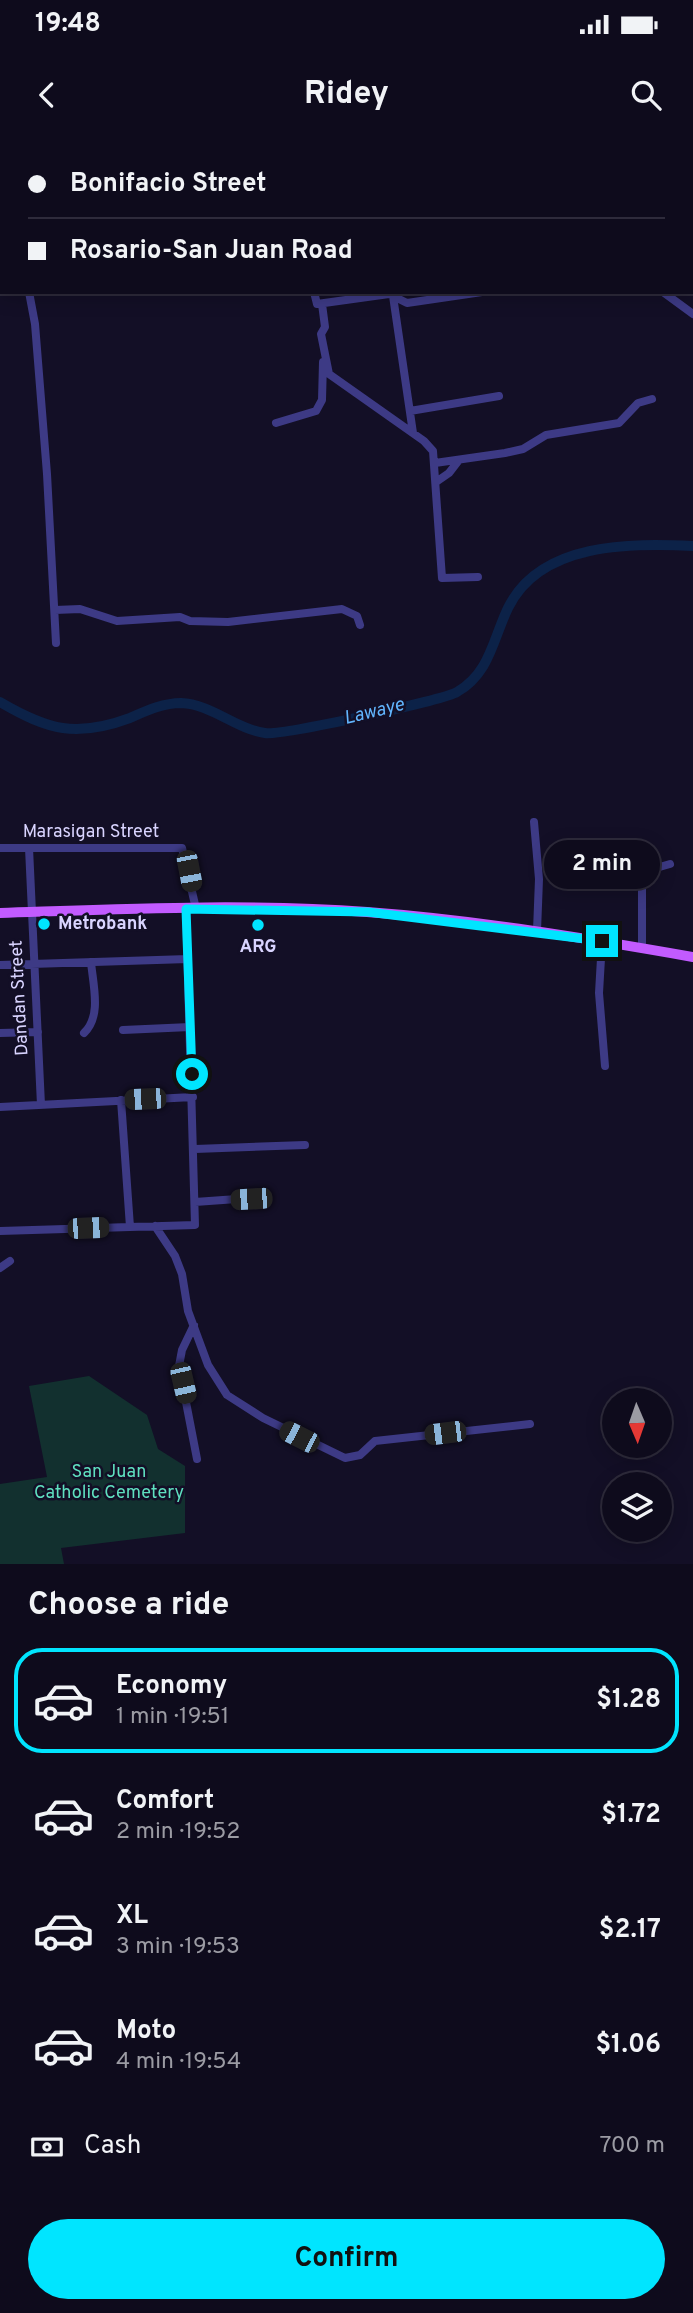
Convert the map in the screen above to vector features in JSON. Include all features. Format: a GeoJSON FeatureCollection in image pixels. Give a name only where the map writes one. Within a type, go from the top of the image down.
{"type":"FeatureCollection","features":[{"type":"Feature","properties":{"kind":"main road"},"geometry":{"type":"LineString","coordinates":[[0,912],[191,909],[368,912],[537,931],[693,957]]}},
{"type":"Feature","properties":{"kind":"street"},"geometry":{"type":"LineString","coordinates":[[29,294],[35,324],[56,643]]}},
{"type":"Feature","properties":{"kind":"street"},"geometry":{"type":"LineString","coordinates":[[314,294],[317,304],[372,296],[393,296],[407,303],[468,294]]}},
{"type":"Feature","properties":{"kind":"street"},"geometry":{"type":"LineString","coordinates":[[666,294],[693,314]]}},
{"type":"Feature","properties":{"kind":"street"},"geometry":{"type":"LineString","coordinates":[[393,296],[413,433]]}},
{"type":"Feature","properties":{"kind":"street"},"geometry":{"type":"LineString","coordinates":[[276,423],[316,411],[322,400],[324,359],[321,334],[325,327],[321,304]]}},
{"type":"Feature","properties":{"kind":"street"},"geometry":{"type":"LineString","coordinates":[[324,359],[329,374],[413,433],[433,451],[442,578],[478,577]]}},
{"type":"Feature","properties":{"kind":"street"},"geometry":{"type":"LineString","coordinates":[[410,411],[499,396]]}},
{"type":"Feature","properties":{"kind":"street"},"geometry":{"type":"LineString","coordinates":[[435,463],[523,449],[546,435],[619,423],[638,403],[652,399]]}},
{"type":"Feature","properties":{"kind":"street"},"geometry":{"type":"LineString","coordinates":[[436,482],[449,473],[459,460]]}},
{"type":"Feature","properties":{"kind":"street"},"geometry":{"type":"LineString","coordinates":[[55,610],[80,609],[117,621],[180,617],[190,621],[228,622],[342,609],[357,616],[360,625]]}},
{"type":"Feature","properties":{"kind":"street"},"geometry":{"type":"LineString","coordinates":[[534,822],[539,879],[537,931]]}},
{"type":"Feature","properties":{"kind":"street","name":"Marasigan Street"},"geometry":{"type":"LineString","coordinates":[[0,848],[183,848],[191,909]]}},
{"type":"Feature","properties":{"kind":"street","name":"Dandan Street"},"geometry":{"type":"LineString","coordinates":[[29,848],[41,1105]]}},
{"type":"Feature","properties":{"kind":"street"},"geometry":{"type":"LineString","coordinates":[[642,948],[642,872],[670,864]]}},
{"type":"Feature","properties":{"kind":"street"},"geometry":{"type":"LineString","coordinates":[[0,1231],[195,1225],[188,959],[191,909]]}},
{"type":"Feature","properties":{"kind":"street"},"geometry":{"type":"LineString","coordinates":[[602,941],[599,993],[605,1066]]}},
{"type":"Feature","properties":{"kind":"street"},"geometry":{"type":"LineString","coordinates":[[0,965],[188,959]]}},
{"type":"Feature","properties":{"kind":"street"},"geometry":{"type":"LineString","coordinates":[[84,1033],[90,1027],[95,1007],[91,962]]}},
{"type":"Feature","properties":{"kind":"street"},"geometry":{"type":"LineString","coordinates":[[123,1030],[190,1027]]}},
{"type":"Feature","properties":{"kind":"street"},"geometry":{"type":"LineString","coordinates":[[0,1033],[38,1032]]}},
{"type":"Feature","properties":{"kind":"street"},"geometry":{"type":"LineString","coordinates":[[0,1107],[193,1097]]}},
{"type":"Feature","properties":{"kind":"street"},"geometry":{"type":"LineString","coordinates":[[121,1100],[130,1227]]}},
{"type":"Feature","properties":{"kind":"street"},"geometry":{"type":"LineString","coordinates":[[195,1149],[305,1145]]}},
{"type":"Feature","properties":{"kind":"street"},"geometry":{"type":"LineString","coordinates":[[195,1202],[251,1199]]}},
{"type":"Feature","properties":{"kind":"street"},"geometry":{"type":"LineString","coordinates":[[155,1226],[175,1256],[208,1365],[227,1395],[262,1418],[345,1458],[360,1455],[375,1441],[530,1424]]}},
{"type":"Feature","properties":{"kind":"street"},"geometry":{"type":"LineString","coordinates":[[0,1268],[10,1261]]}},
{"type":"Feature","properties":{"kind":"street"},"geometry":{"type":"LineString","coordinates":[[194,1325],[179,1366],[197,1459]]}},
{"type":"Feature","properties":{"kind":"green space","name":"San Juan Catholic Cemetery"},"geometry":{"type":"Polygon","coordinates":[[[89,1376],[147,1415],[158,1449],[185,1466],[185,1533],[61,1548],[64,1564],[0,1564],[0,1484],[47,1477],[29,1386],[89,1376]]]}},
{"type":"Feature","properties":{"kind":"waterway","name":"Lawaye"},"geometry":{"type":"LineString","coordinates":[[0,702],[48,725],[78,729],[111,724],[174,703],[192,704],[254,731],[265,733],[300,729],[394,709],[446,696],[468,684],[484,665],[508,608],[523,586],[542,570],[589,551],[642,545],[693,546]]}},
{"type":"Feature","properties":{"kind":"place","name":"Metrobank"},"geometry":{"type":"Point","coordinates":[44,924]}},
{"type":"Feature","properties":{"kind":"place","name":"ARG"},"geometry":{"type":"Point","coordinates":[258,925]}},
{"type":"Feature","properties":{"kind":"route"},"geometry":{"type":"LineString","coordinates":[[192,1074],[186,909],[263,908],[368,912],[435,918],[602,941]]}}]}
